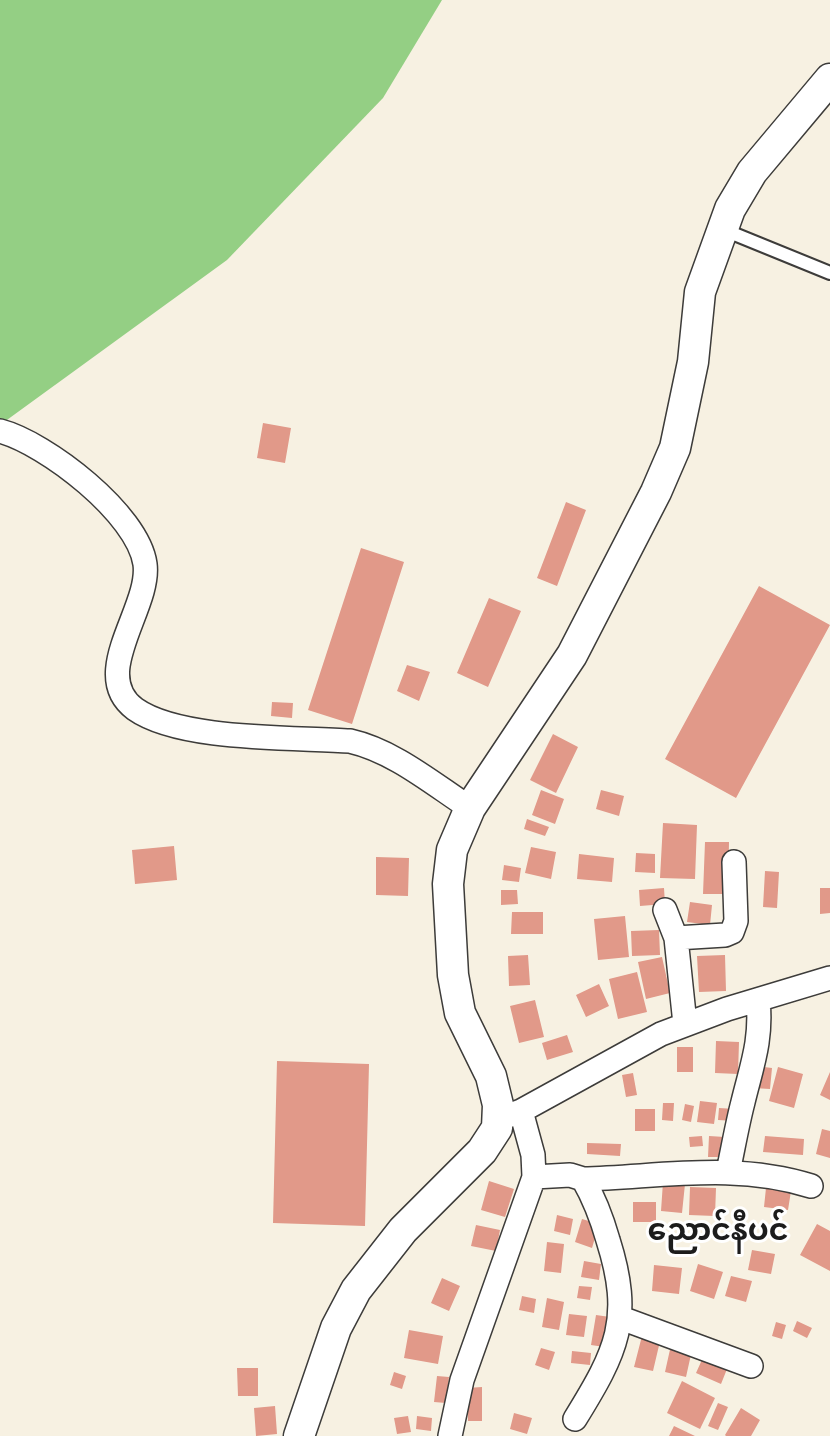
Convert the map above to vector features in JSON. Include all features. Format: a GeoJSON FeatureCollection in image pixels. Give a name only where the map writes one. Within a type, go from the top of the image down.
{"type":"FeatureCollection","features":[{"type":"Feature","properties":{"kind":"street"},"geometry":{"type":"LineString","coordinates":[[450,1436],[462,1380],[534,1177],[533,1155],[509,1115],[498,1105],[491,1076],[460,1013],[450,937],[449,866],[452,850],[470,808],[572,655],[676,448],[693,362],[700,292],[730,209],[752,172],[830,79]]}},
{"type":"Feature","properties":{"kind":"street"},"geometry":{"type":"LineString","coordinates":[[0,431],[25,441],[56,460],[88,484],[130,527],[145,563],[144,579],[120,657],[117,679],[121,692],[134,708],[159,721],[190,730],[363,744],[380,750],[470,808]]}},
{"type":"Feature","properties":{"kind":"street"},"geometry":{"type":"LineString","coordinates":[[676,937],[724,935],[733,932],[736,921],[734,862]]}},
{"type":"Feature","properties":{"kind":"street"},"geometry":{"type":"LineString","coordinates":[[665,910],[676,937],[685,1024]]}},
{"type":"Feature","properties":{"kind":"street"},"geometry":{"type":"LineString","coordinates":[[299,1436],[336,1328],[356,1290],[403,1230],[482,1151],[496,1128],[509,1115],[661,1034],[830,978]]}},
{"type":"Feature","properties":{"kind":"street"},"geometry":{"type":"LineString","coordinates":[[728,1172],[756,1058],[760,1020],[758,1000]]}},
{"type":"Feature","properties":{"kind":"street"},"geometry":{"type":"LineString","coordinates":[[534,1177],[570,1175],[583,1180],[684,1172],[728,1172],[769,1175],[811,1186]]}},
{"type":"Feature","properties":{"kind":"street"},"geometry":{"type":"LineString","coordinates":[[576,1419],[608,1360],[621,1318],[621,1293],[612,1252],[603,1223],[583,1180]]}},
{"type":"Feature","properties":{"kind":"street"},"geometry":{"type":"LineString","coordinates":[[621,1318],[751,1366]]}},
{"type":"Feature","properties":{"kind":"lane"},"geometry":{"type":"LineString","coordinates":[[722,229],[830,273]]}},
{"type":"Feature","properties":{"kind":"green space"},"geometry":{"type":"Polygon","coordinates":[[[0,0],[442,0],[383,98],[227,260],[0,425],[0,0]]]}},
{"type":"Feature","properties":{"kind":"building"},"geometry":{"type":"Polygon","coordinates":[[[263,423],[291,428],[285,463],[257,458],[263,423]]]}},
{"type":"Feature","properties":{"kind":"building"},"geometry":{"type":"Polygon","coordinates":[[[566,502],[586,510],[557,586],[537,578],[566,502]]]}},
{"type":"Feature","properties":{"kind":"building"},"geometry":{"type":"Polygon","coordinates":[[[361,548],[404,562],[352,724],[308,710],[361,548]]]}},
{"type":"Feature","properties":{"kind":"building"},"geometry":{"type":"Polygon","coordinates":[[[759,586],[830,625],[736,798],[665,759],[759,586]]]}},
{"type":"Feature","properties":{"kind":"building"},"geometry":{"type":"Polygon","coordinates":[[[489,598],[521,611],[488,687],[457,673],[489,598]]]}},
{"type":"Feature","properties":{"kind":"building"},"geometry":{"type":"Polygon","coordinates":[[[407,665],[430,672],[419,701],[397,691],[407,665]]]}},
{"type":"Feature","properties":{"kind":"building"},"geometry":{"type":"Polygon","coordinates":[[[272,702],[293,703],[292,718],[271,716],[272,702]]]}},
{"type":"Feature","properties":{"kind":"building"},"geometry":{"type":"Polygon","coordinates":[[[553,734],[578,747],[556,793],[530,780],[553,734]]]}},
{"type":"Feature","properties":{"kind":"building"},"geometry":{"type":"Polygon","coordinates":[[[541,790],[564,799],[555,824],[532,815],[541,790]]]}},
{"type":"Feature","properties":{"kind":"building"},"geometry":{"type":"Polygon","coordinates":[[[601,790],[624,796],[619,816],[596,809],[601,790]]]}},
{"type":"Feature","properties":{"kind":"building"},"geometry":{"type":"Polygon","coordinates":[[[527,819],[549,827],[545,836],[524,829],[527,819]]]}},
{"type":"Feature","properties":{"kind":"building"},"geometry":{"type":"Polygon","coordinates":[[[663,823],[697,825],[695,879],[660,878],[663,823]]]}},
{"type":"Feature","properties":{"kind":"building"},"geometry":{"type":"Polygon","coordinates":[[[705,842],[729,842],[728,894],[703,894],[705,842]]]}},
{"type":"Feature","properties":{"kind":"building"},"geometry":{"type":"Polygon","coordinates":[[[174,846],[177,880],[135,884],[132,850],[174,846]]]}},
{"type":"Feature","properties":{"kind":"building"},"geometry":{"type":"Polygon","coordinates":[[[531,847],[556,852],[551,879],[525,873],[531,847]]]}},
{"type":"Feature","properties":{"kind":"building"},"geometry":{"type":"Polygon","coordinates":[[[636,853],[655,854],[655,873],[635,872],[636,853]]]}},
{"type":"Feature","properties":{"kind":"building"},"geometry":{"type":"Polygon","coordinates":[[[579,854],[614,858],[612,882],[577,879],[579,854]]]}},
{"type":"Feature","properties":{"kind":"building"},"geometry":{"type":"Polygon","coordinates":[[[376,857],[409,858],[408,896],[376,895],[376,857]]]}},
{"type":"Feature","properties":{"kind":"building"},"geometry":{"type":"Polygon","coordinates":[[[504,865],[521,868],[519,882],[502,880],[504,865]]]}},
{"type":"Feature","properties":{"kind":"building"},"geometry":{"type":"Polygon","coordinates":[[[765,871],[779,872],[777,908],[763,907],[765,871]]]}},
{"type":"Feature","properties":{"kind":"building"},"geometry":{"type":"Polygon","coordinates":[[[664,888],[665,904],[640,906],[639,890],[664,888]]]}},
{"type":"Feature","properties":{"kind":"building"},"geometry":{"type":"Polygon","coordinates":[[[820,888],[830,888],[830,913],[820,914],[820,888]]]}},
{"type":"Feature","properties":{"kind":"building"},"geometry":{"type":"Polygon","coordinates":[[[501,890],[517,890],[518,904],[501,905],[501,890]]]}},
{"type":"Feature","properties":{"kind":"building"},"geometry":{"type":"Polygon","coordinates":[[[690,902],[712,905],[710,925],[687,922],[690,902]]]}},
{"type":"Feature","properties":{"kind":"building"},"geometry":{"type":"Polygon","coordinates":[[[512,912],[543,912],[543,934],[511,934],[512,912]]]}},
{"type":"Feature","properties":{"kind":"building"},"geometry":{"type":"Polygon","coordinates":[[[625,916],[629,957],[598,960],[594,919],[625,916]]]}},
{"type":"Feature","properties":{"kind":"building"},"geometry":{"type":"Polygon","coordinates":[[[659,930],[660,955],[632,956],[631,931],[659,930]]]}},
{"type":"Feature","properties":{"kind":"building"},"geometry":{"type":"Polygon","coordinates":[[[528,955],[530,985],[509,986],[508,956],[528,955]]]}},
{"type":"Feature","properties":{"kind":"building"},"geometry":{"type":"Polygon","coordinates":[[[725,955],[726,991],[699,992],[697,956],[725,955]]]}},
{"type":"Feature","properties":{"kind":"building"},"geometry":{"type":"Polygon","coordinates":[[[662,957],[670,993],[646,999],[638,962],[662,957]]]}},
{"type":"Feature","properties":{"kind":"building"},"geometry":{"type":"Polygon","coordinates":[[[637,972],[647,1012],[618,1019],[609,979],[637,972]]]}},
{"type":"Feature","properties":{"kind":"building"},"geometry":{"type":"Polygon","coordinates":[[[599,984],[609,1006],[586,1017],[576,995],[599,984]]]}},
{"type":"Feature","properties":{"kind":"building"},"geometry":{"type":"Polygon","coordinates":[[[535,1000],[544,1037],[519,1043],[510,1006],[535,1000]]]}},
{"type":"Feature","properties":{"kind":"building"},"geometry":{"type":"Polygon","coordinates":[[[567,1035],[573,1052],[547,1060],[542,1043],[567,1035]]]}},
{"type":"Feature","properties":{"kind":"building"},"geometry":{"type":"Polygon","coordinates":[[[716,1041],[739,1042],[738,1074],[715,1073],[716,1041]]]}},
{"type":"Feature","properties":{"kind":"building"},"geometry":{"type":"Polygon","coordinates":[[[677,1047],[693,1047],[693,1072],[677,1072],[677,1047]]]}},
{"type":"Feature","properties":{"kind":"building"},"geometry":{"type":"Polygon","coordinates":[[[277,1061],[369,1064],[365,1226],[273,1223],[277,1061]]]}},
{"type":"Feature","properties":{"kind":"building"},"geometry":{"type":"Polygon","coordinates":[[[756,1066],[772,1068],[770,1089],[753,1088],[756,1066]]]}},
{"type":"Feature","properties":{"kind":"building"},"geometry":{"type":"Polygon","coordinates":[[[778,1067],[803,1074],[794,1108],[769,1101],[778,1067]]]}},
{"type":"Feature","properties":{"kind":"building"},"geometry":{"type":"Polygon","coordinates":[[[830,1072],[830,1100],[820,1095],[830,1072]]]}},
{"type":"Feature","properties":{"kind":"building"},"geometry":{"type":"Polygon","coordinates":[[[633,1073],[637,1095],[626,1097],[622,1075],[633,1073]]]}},
{"type":"Feature","properties":{"kind":"building"},"geometry":{"type":"Polygon","coordinates":[[[700,1101],[717,1103],[714,1124],[697,1122],[700,1101]]]}},
{"type":"Feature","properties":{"kind":"building"},"geometry":{"type":"Polygon","coordinates":[[[663,1103],[674,1103],[673,1121],[662,1120],[663,1103]]]}},
{"type":"Feature","properties":{"kind":"building"},"geometry":{"type":"Polygon","coordinates":[[[685,1104],[694,1106],[691,1122],[682,1120],[685,1104]]]}},
{"type":"Feature","properties":{"kind":"building"},"geometry":{"type":"Polygon","coordinates":[[[719,1108],[735,1109],[735,1121],[718,1120],[719,1108]]]}},
{"type":"Feature","properties":{"kind":"building"},"geometry":{"type":"Polygon","coordinates":[[[635,1109],[655,1109],[655,1131],[635,1131],[635,1109]]]}},
{"type":"Feature","properties":{"kind":"building"},"geometry":{"type":"Polygon","coordinates":[[[822,1129],[830,1131],[830,1158],[816,1154],[822,1129]]]}},
{"type":"Feature","properties":{"kind":"building"},"geometry":{"type":"Polygon","coordinates":[[[702,1136],[703,1146],[690,1147],[689,1137],[702,1136]]]}},
{"type":"Feature","properties":{"kind":"building"},"geometry":{"type":"Polygon","coordinates":[[[709,1136],[725,1137],[724,1157],[708,1157],[709,1136]]]}},
{"type":"Feature","properties":{"kind":"building"},"geometry":{"type":"Polygon","coordinates":[[[765,1136],[804,1139],[803,1155],[763,1152],[765,1136]]]}},
{"type":"Feature","properties":{"kind":"building"},"geometry":{"type":"Polygon","coordinates":[[[587,1143],[621,1144],[620,1156],[587,1154],[587,1143]]]}},
{"type":"Feature","properties":{"kind":"building"},"geometry":{"type":"Polygon","coordinates":[[[489,1181],[514,1189],[505,1217],[481,1210],[489,1181]]]}},
{"type":"Feature","properties":{"kind":"building"},"geometry":{"type":"Polygon","coordinates":[[[663,1182],[685,1184],[682,1213],[661,1211],[663,1182]]]}},
{"type":"Feature","properties":{"kind":"building"},"geometry":{"type":"Polygon","coordinates":[[[690,1187],[716,1188],[715,1216],[689,1215],[690,1187]]]}},
{"type":"Feature","properties":{"kind":"building"},"geometry":{"type":"Polygon","coordinates":[[[766,1188],[791,1191],[788,1210],[764,1207],[766,1188]]]}},
{"type":"Feature","properties":{"kind":"building"},"geometry":{"type":"Polygon","coordinates":[[[633,1202],[656,1202],[656,1222],[633,1222],[633,1202]]]}},
{"type":"Feature","properties":{"kind":"building"},"geometry":{"type":"Polygon","coordinates":[[[557,1215],[573,1219],[570,1235],[554,1231],[557,1215]]]}},
{"type":"Feature","properties":{"kind":"building"},"geometry":{"type":"Polygon","coordinates":[[[582,1219],[599,1224],[592,1248],[575,1242],[582,1219]]]}},
{"type":"Feature","properties":{"kind":"building"},"geometry":{"type":"Polygon","coordinates":[[[817,1224],[830,1231],[830,1271],[800,1255],[817,1224]]]}},
{"type":"Feature","properties":{"kind":"building"},"geometry":{"type":"Polygon","coordinates":[[[476,1225],[500,1230],[496,1251],[471,1246],[476,1225]]]}},
{"type":"Feature","properties":{"kind":"building"},"geometry":{"type":"Polygon","coordinates":[[[547,1242],[564,1244],[561,1273],[544,1271],[547,1242]]]}},
{"type":"Feature","properties":{"kind":"building"},"geometry":{"type":"Polygon","coordinates":[[[752,1250],[775,1254],[771,1274],[748,1270],[752,1250]]]}},
{"type":"Feature","properties":{"kind":"building"},"geometry":{"type":"Polygon","coordinates":[[[584,1261],[601,1264],[599,1280],[581,1277],[584,1261]]]}},
{"type":"Feature","properties":{"kind":"building"},"geometry":{"type":"Polygon","coordinates":[[[698,1264],[723,1272],[714,1299],[690,1291],[698,1264]]]}},
{"type":"Feature","properties":{"kind":"building"},"geometry":{"type":"Polygon","coordinates":[[[654,1265],[682,1268],[679,1294],[652,1291],[654,1265]]]}},
{"type":"Feature","properties":{"kind":"building"},"geometry":{"type":"Polygon","coordinates":[[[731,1276],[752,1281],[746,1302],[725,1296],[731,1276]]]}},
{"type":"Feature","properties":{"kind":"building"},"geometry":{"type":"Polygon","coordinates":[[[442,1278],[460,1286],[449,1311],[431,1303],[442,1278]]]}},
{"type":"Feature","properties":{"kind":"building"},"geometry":{"type":"Polygon","coordinates":[[[579,1286],[592,1287],[590,1300],[577,1298],[579,1286]]]}},
{"type":"Feature","properties":{"kind":"building"},"geometry":{"type":"Polygon","coordinates":[[[522,1296],[536,1299],[534,1313],[519,1310],[522,1296]]]}},
{"type":"Feature","properties":{"kind":"building"},"geometry":{"type":"Polygon","coordinates":[[[547,1298],[564,1302],[559,1330],[542,1327],[547,1298]]]}},
{"type":"Feature","properties":{"kind":"building"},"geometry":{"type":"Polygon","coordinates":[[[569,1314],[587,1316],[584,1337],[566,1335],[569,1314]]]}},
{"type":"Feature","properties":{"kind":"building"},"geometry":{"type":"Polygon","coordinates":[[[596,1315],[617,1318],[611,1348],[591,1345],[596,1315]]]}},
{"type":"Feature","properties":{"kind":"building"},"geometry":{"type":"Polygon","coordinates":[[[797,1321],[812,1328],[807,1338],[793,1331],[797,1321]]]}},
{"type":"Feature","properties":{"kind":"building"},"geometry":{"type":"Polygon","coordinates":[[[776,1322],[786,1325],[782,1339],[772,1336],[776,1322]]]}},
{"type":"Feature","properties":{"kind":"building"},"geometry":{"type":"Polygon","coordinates":[[[409,1330],[443,1336],[438,1364],[404,1358],[409,1330]]]}},
{"type":"Feature","properties":{"kind":"building"},"geometry":{"type":"Polygon","coordinates":[[[643,1332],[661,1337],[653,1371],[634,1367],[643,1332]]]}},
{"type":"Feature","properties":{"kind":"building"},"geometry":{"type":"Polygon","coordinates":[[[671,1345],[692,1350],[686,1377],[665,1372],[671,1345]]]}},
{"type":"Feature","properties":{"kind":"building"},"geometry":{"type":"Polygon","coordinates":[[[541,1348],[555,1352],[549,1370],[535,1365],[541,1348]]]}},
{"type":"Feature","properties":{"kind":"building"},"geometry":{"type":"Polygon","coordinates":[[[572,1351],[591,1353],[590,1365],[571,1363],[572,1351]]]}},
{"type":"Feature","properties":{"kind":"building"},"geometry":{"type":"Polygon","coordinates":[[[705,1353],[729,1364],[721,1384],[696,1373],[705,1353]]]}},
{"type":"Feature","properties":{"kind":"building"},"geometry":{"type":"Polygon","coordinates":[[[237,1368],[258,1368],[258,1396],[238,1396],[237,1368]]]}},
{"type":"Feature","properties":{"kind":"building"},"geometry":{"type":"Polygon","coordinates":[[[394,1372],[406,1376],[402,1389],[390,1385],[394,1372]]]}},
{"type":"Feature","properties":{"kind":"building"},"geometry":{"type":"Polygon","coordinates":[[[437,1376],[449,1377],[446,1403],[434,1402],[437,1376]]]}},
{"type":"Feature","properties":{"kind":"building"},"geometry":{"type":"Polygon","coordinates":[[[682,1381],[715,1398],[700,1429],[667,1413],[682,1381]]]}},
{"type":"Feature","properties":{"kind":"building"},"geometry":{"type":"Polygon","coordinates":[[[482,1387],[482,1421],[468,1421],[467,1388],[482,1387]]]}},
{"type":"Feature","properties":{"kind":"building"},"geometry":{"type":"Polygon","coordinates":[[[718,1403],[728,1407],[718,1430],[708,1426],[718,1403]]]}},
{"type":"Feature","properties":{"kind":"building"},"geometry":{"type":"Polygon","coordinates":[[[275,1406],[277,1434],[256,1436],[254,1408],[275,1406]]]}},
{"type":"Feature","properties":{"kind":"building"},"geometry":{"type":"Polygon","coordinates":[[[741,1408],[760,1420],[751,1436],[726,1436],[725,1435],[741,1408]]]}},
{"type":"Feature","properties":{"kind":"building"},"geometry":{"type":"Polygon","coordinates":[[[514,1413],[532,1418],[527,1434],[510,1429],[514,1413]]]}},
{"type":"Feature","properties":{"kind":"building"},"geometry":{"type":"Polygon","coordinates":[[[408,1416],[411,1432],[397,1434],[394,1418],[408,1416]]]}},
{"type":"Feature","properties":{"kind":"building"},"geometry":{"type":"Polygon","coordinates":[[[417,1416],[432,1418],[431,1431],[416,1429],[417,1416]]]}},
{"type":"Feature","properties":{"kind":"building"},"geometry":{"type":"Polygon","coordinates":[[[674,1426],[695,1436],[669,1436],[674,1426]]]}},
{"type":"Feature","properties":{"kind":"district","name":"ညောင်နီပင်"},"geometry":{"type":"Point","coordinates":[718,1233]}}]}
